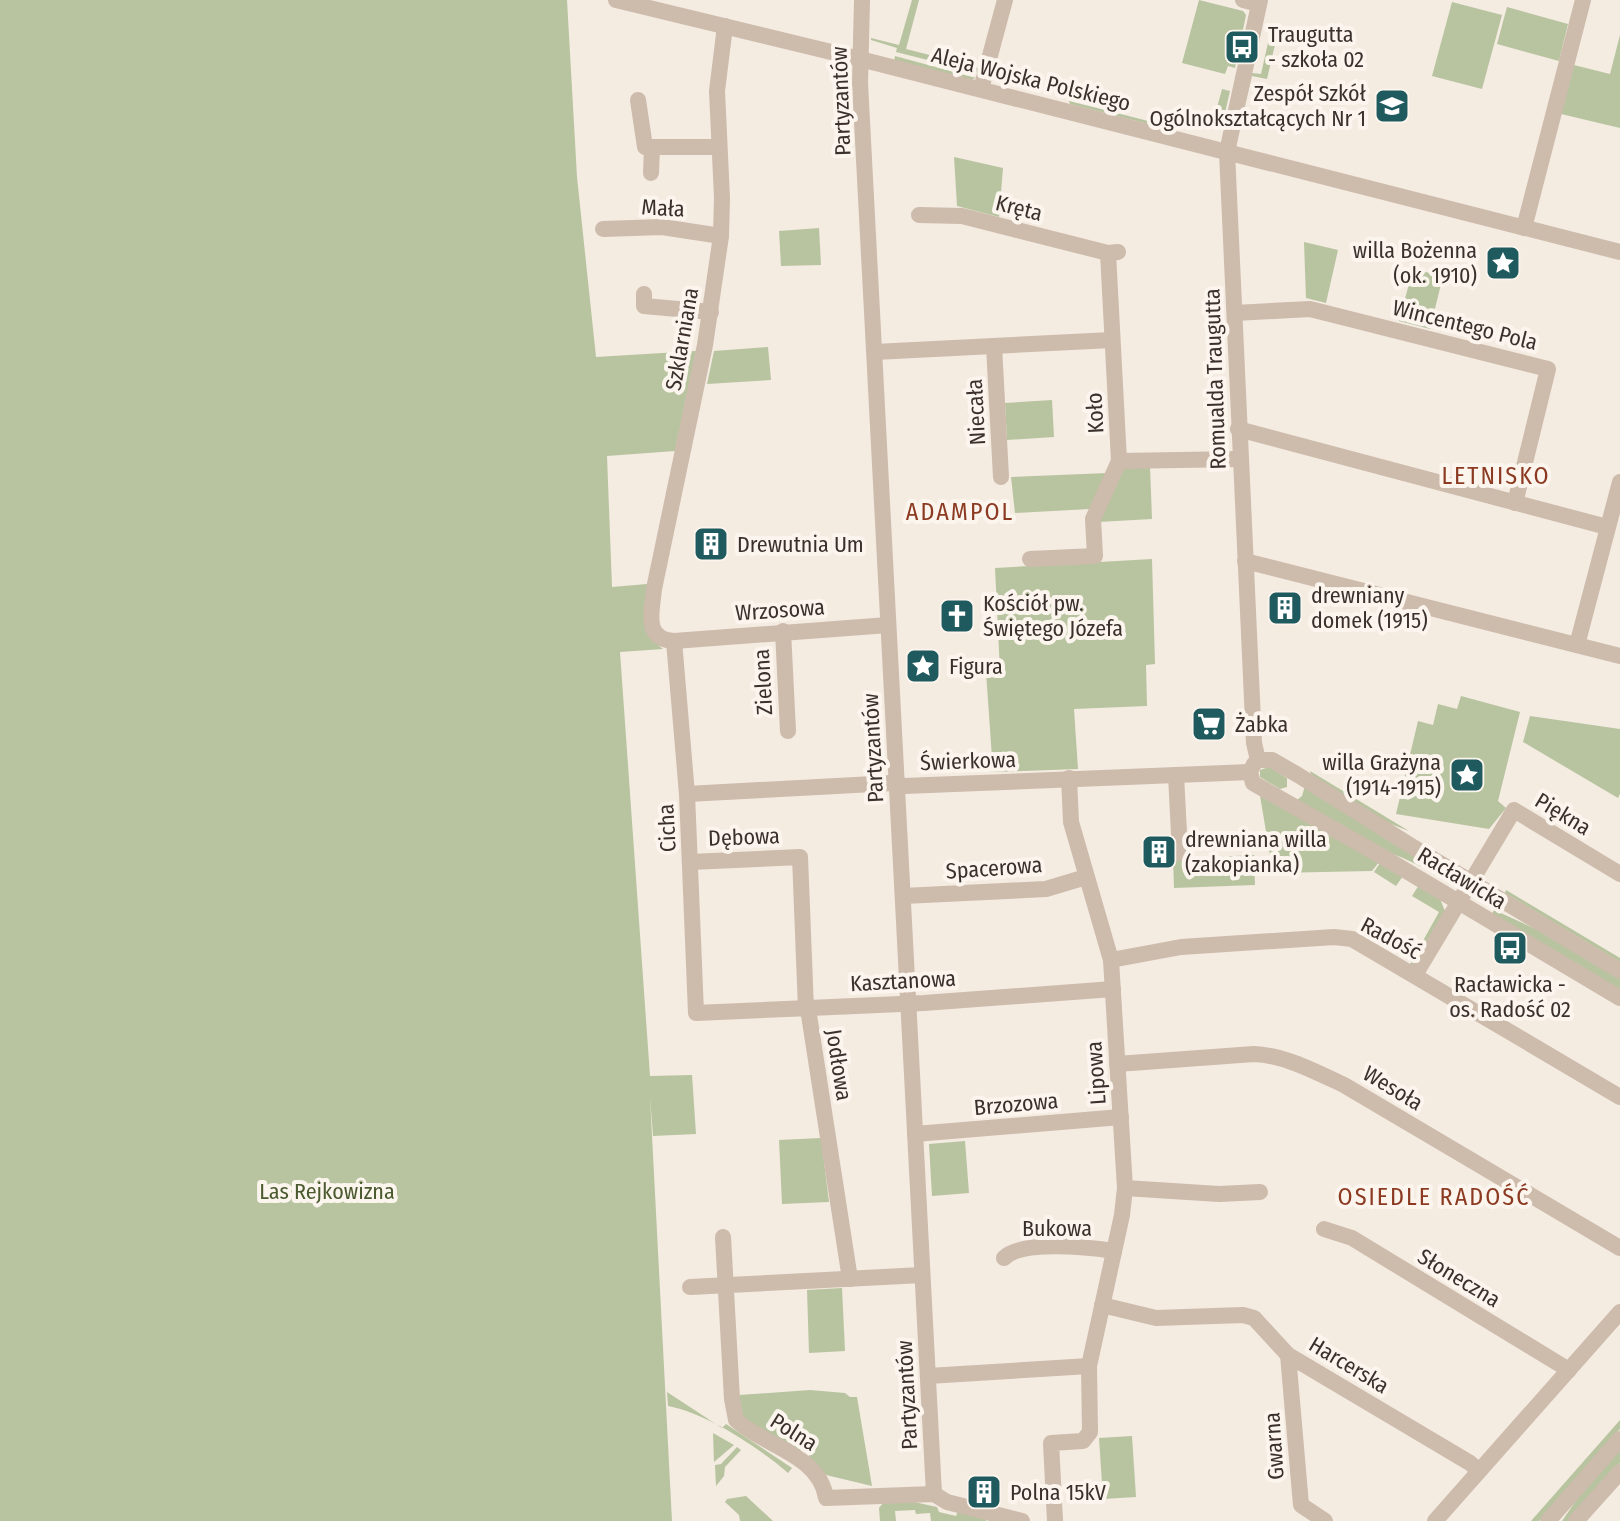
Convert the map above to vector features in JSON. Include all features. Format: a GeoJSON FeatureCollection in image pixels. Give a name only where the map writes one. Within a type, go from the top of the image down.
{"type":"FeatureCollection","features":[{"type":"Feature","properties":{"kind":"street","name":"Aleja Wojska Polskiego"},"geometry":{"type":"LineString","coordinates":[[616,0],[981,89],[1620,252]]}},
{"type":"Feature","properties":{"kind":"street","name":"Partyzantów"},"geometry":{"type":"LineString","coordinates":[[862,0],[860,59],[934,1494]]}},
{"type":"Feature","properties":{"kind":"street"},"geometry":{"type":"LineString","coordinates":[[981,89],[1005,0]]}},
{"type":"Feature","properties":{"kind":"street"},"geometry":{"type":"LineString","coordinates":[[1524,228],[1583,0]]}},
{"type":"Feature","properties":{"kind":"street","name":"Romualda Traugutta"},"geometry":{"type":"LineString","coordinates":[[1254,1],[1227,152],[1254,766]]}},
{"type":"Feature","properties":{"kind":"street","name":"Szklarniana"},"geometry":{"type":"LineString","coordinates":[[674,641],[662,640],[655,635],[652,614],[711,312],[721,236],[717,91],[725,26]]}},
{"type":"Feature","properties":{"kind":"street"},"geometry":{"type":"LineString","coordinates":[[638,100],[645,147],[718,147]]}},
{"type":"Feature","properties":{"kind":"street"},"geometry":{"type":"LineString","coordinates":[[651,173],[652,147]]}},
{"type":"Feature","properties":{"kind":"street","name":"Kręta"},"geometry":{"type":"LineString","coordinates":[[919,215],[962,216],[1113,252]]}},
{"type":"Feature","properties":{"kind":"street","name":"Mała"},"geometry":{"type":"LineString","coordinates":[[603,229],[662,227],[721,236]]}},
{"type":"Feature","properties":{"kind":"street","name":"Koło"},"geometry":{"type":"LineString","coordinates":[[1113,252],[1112,340],[1119,461],[1239,459]]}},
{"type":"Feature","properties":{"kind":"street"},"geometry":{"type":"LineString","coordinates":[[644,294],[644,306],[711,312]]}},
{"type":"Feature","properties":{"kind":"street","name":"Wincentego Pola"},"geometry":{"type":"LineString","coordinates":[[1235,313],[1310,309],[1548,369],[1515,503]]}},
{"type":"Feature","properties":{"kind":"street"},"geometry":{"type":"LineString","coordinates":[[875,352],[1112,340]]}},
{"type":"Feature","properties":{"kind":"street","name":"Niecała"},"geometry":{"type":"LineString","coordinates":[[994,346],[1001,477]]}},
{"type":"Feature","properties":{"kind":"street"},"geometry":{"type":"LineString","coordinates":[[1238,429],[1607,527]]}},
{"type":"Feature","properties":{"kind":"street"},"geometry":{"type":"LineString","coordinates":[[1030,559],[1095,556],[1093,519],[1119,461]]}},
{"type":"Feature","properties":{"kind":"street"},"geometry":{"type":"LineString","coordinates":[[1577,645],[1620,482]]}},
{"type":"Feature","properties":{"kind":"street"},"geometry":{"type":"LineString","coordinates":[[1245,561],[1620,656]]}},
{"type":"Feature","properties":{"kind":"street","name":"Wrzosowa"},"geometry":{"type":"LineString","coordinates":[[674,641],[888,625]]}},
{"type":"Feature","properties":{"kind":"street","name":"Zielona"},"geometry":{"type":"LineString","coordinates":[[783,631],[788,731]]}},
{"type":"Feature","properties":{"kind":"street","name":"Cicha"},"geometry":{"type":"LineString","coordinates":[[674,641],[687,794],[696,1013]]}},
{"type":"Feature","properties":{"kind":"street","name":"Racławicka"},"geometry":{"type":"LineString","coordinates":[[1620,971],[1272,760],[1254,766],[1253,783],[1620,998]]}},
{"type":"Feature","properties":{"kind":"street","name":"Świerkowa"},"geometry":{"type":"LineString","coordinates":[[687,794],[892,783],[1176,775],[1254,766]]}},
{"type":"Feature","properties":{"kind":"street"},"geometry":{"type":"LineString","coordinates":[[1176,775],[1180,853]]}},
{"type":"Feature","properties":{"kind":"street"},"geometry":{"type":"LineString","coordinates":[[1281,798],[1296,794],[1298,775]]}},
{"type":"Feature","properties":{"kind":"street","name":"Lipowa"},"geometry":{"type":"LineString","coordinates":[[1055,1521],[1051,1443],[1083,1441],[1089,1436],[1089,1366],[1125,1188],[1111,960],[1071,822],[1069,778]]}},
{"type":"Feature","properties":{"kind":"street","name":"Piękna"},"geometry":{"type":"LineString","coordinates":[[1471,882],[1514,810],[1620,874]]}},
{"type":"Feature","properties":{"kind":"street","name":"Dębowa"},"geometry":{"type":"LineString","coordinates":[[690,862],[800,857]]}},
{"type":"Feature","properties":{"kind":"street","name":"Jodłowa"},"geometry":{"type":"LineString","coordinates":[[800,857],[806,1009],[850,1279]]}},
{"type":"Feature","properties":{"kind":"street","name":"Spacerowa"},"geometry":{"type":"LineString","coordinates":[[903,896],[1046,889],[1086,877]]}},
{"type":"Feature","properties":{"kind":"street"},"geometry":{"type":"LineString","coordinates":[[1415,975],[1471,882]]}},
{"type":"Feature","properties":{"kind":"street","name":"Radość"},"geometry":{"type":"LineString","coordinates":[[1111,960],[1181,947],[1346,937],[1356,940],[1620,1097]]}},
{"type":"Feature","properties":{"kind":"street","name":"Kasztanowa"},"geometry":{"type":"LineString","coordinates":[[696,1013],[1113,989]]}},
{"type":"Feature","properties":{"kind":"street","name":"Wesoła"},"geometry":{"type":"LineString","coordinates":[[1117,1064],[1254,1054],[1311,1070],[1344,1085],[1620,1248]]}},
{"type":"Feature","properties":{"kind":"street","name":"Brzozowa"},"geometry":{"type":"LineString","coordinates":[[915,1134],[1121,1117]]}},
{"type":"Feature","properties":{"kind":"street"},"geometry":{"type":"LineString","coordinates":[[1125,1188],[1219,1194],[1260,1192]]}},
{"type":"Feature","properties":{"kind":"street","name":"Słoneczna"},"geometry":{"type":"LineString","coordinates":[[1324,1229],[1352,1238],[1569,1370]]}},
{"type":"Feature","properties":{"kind":"street"},"geometry":{"type":"LineString","coordinates":[[723,1237],[726,1285]]}},
{"type":"Feature","properties":{"kind":"street","name":"Bukowa"},"geometry":{"type":"LineString","coordinates":[[1004,1258],[1011,1251],[1052,1247],[1114,1251]]}},
{"type":"Feature","properties":{"kind":"street"},"geometry":{"type":"LineString","coordinates":[[690,1287],[922,1275]]}},
{"type":"Feature","properties":{"kind":"street","name":"Polna"},"geometry":{"type":"LineString","coordinates":[[726,1285],[732,1399],[736,1420],[817,1473],[825,1488],[826,1498],[934,1494],[947,1502],[1022,1521]]}},
{"type":"Feature","properties":{"kind":"street","name":"Harcerska"},"geometry":{"type":"LineString","coordinates":[[1102,1305],[1156,1318],[1249,1316],[1288,1355],[1479,1471]]}},
{"type":"Feature","properties":{"kind":"street"},"geometry":{"type":"LineString","coordinates":[[1435,1521],[1620,1312]]}},
{"type":"Feature","properties":{"kind":"street","name":"Gwarna"},"geometry":{"type":"LineString","coordinates":[[1288,1355],[1301,1505],[1325,1521]]}},
{"type":"Feature","properties":{"kind":"street"},"geometry":{"type":"LineString","coordinates":[[928,1376],[1089,1366]]}},
{"type":"Feature","properties":{"kind":"street"},"geometry":{"type":"LineString","coordinates":[[1548,1521],[1620,1439]]}},
{"type":"Feature","properties":{"kind":"street"},"geometry":{"type":"LineString","coordinates":[[1576,1521],[1620,1472]]}},
{"type":"Feature","properties":{"kind":"green space","name":"Las Rejkowizna"},"geometry":{"type":"Polygon","coordinates":[[[0,0],[567,0],[577,177],[596,357],[696,351],[675,451],[607,456],[612,587],[647,584],[652,640],[663,649],[620,652],[650,1076],[692,1075],[696,1134],[653,1136],[650,1097],[672,1521],[0,1521],[0,0]]]}},
{"type":"Feature","properties":{"kind":"green space"},"geometry":{"type":"Polygon","coordinates":[[[912,0],[919,0],[906,49],[977,67],[979,73],[896,52],[897,48],[871,40],[899,45],[912,0]]]}},
{"type":"Feature","properties":{"kind":"green space"},"geometry":{"type":"Polygon","coordinates":[[[1199,0],[1243,11],[1246,15],[1235,68],[1228,66],[1225,74],[1182,63],[1199,0]]]}},
{"type":"Feature","properties":{"kind":"green space"},"geometry":{"type":"Polygon","coordinates":[[[1452,2],[1502,15],[1482,89],[1432,76],[1452,2]]]}},
{"type":"Feature","properties":{"kind":"green space"},"geometry":{"type":"Polygon","coordinates":[[[1507,7],[1568,24],[1559,61],[1497,44],[1507,7]]]}},
{"type":"Feature","properties":{"kind":"green space"},"geometry":{"type":"Polygon","coordinates":[[[1272,25],[1276,26],[1274,35],[1277,36],[1267,79],[1252,76],[1246,100],[1252,73],[1261,74],[1272,25]]]}},
{"type":"Feature","properties":{"kind":"green space"},"geometry":{"type":"Polygon","coordinates":[[[1620,35],[1620,128],[1561,114],[1574,65],[1610,74],[1620,35]]]}},
{"type":"Feature","properties":{"kind":"green space"},"geometry":{"type":"Polygon","coordinates":[[[895,56],[976,78],[970,80],[894,62],[895,56]]]}},
{"type":"Feature","properties":{"kind":"green space"},"geometry":{"type":"Polygon","coordinates":[[[1222,89],[1230,91],[1221,130],[1210,126],[1222,89]]]}},
{"type":"Feature","properties":{"kind":"green space"},"geometry":{"type":"Polygon","coordinates":[[[1069,101],[1172,127],[1172,130],[1070,104],[1069,101]]]}},
{"type":"Feature","properties":{"kind":"green space"},"geometry":{"type":"Polygon","coordinates":[[[954,157],[1003,168],[999,217],[957,206],[954,157]]]}},
{"type":"Feature","properties":{"kind":"green space"},"geometry":{"type":"Polygon","coordinates":[[[819,228],[821,265],[781,266],[779,231],[819,228]]]}},
{"type":"Feature","properties":{"kind":"green space"},"geometry":{"type":"Polygon","coordinates":[[[1304,242],[1338,250],[1326,303],[1306,298],[1304,242]]]}},
{"type":"Feature","properties":{"kind":"green space"},"geometry":{"type":"Polygon","coordinates":[[[1413,269],[1443,276],[1430,329],[1399,321],[1413,269]]]}},
{"type":"Feature","properties":{"kind":"green space"},"geometry":{"type":"Polygon","coordinates":[[[768,347],[771,380],[707,384],[714,351],[768,347]]]}},
{"type":"Feature","properties":{"kind":"green space"},"geometry":{"type":"Polygon","coordinates":[[[1052,400],[1054,437],[1007,440],[1005,403],[1052,400]]]}},
{"type":"Feature","properties":{"kind":"green space"},"geometry":{"type":"Polygon","coordinates":[[[1150,466],[1152,519],[1098,522],[1124,467],[1150,466]]]}},
{"type":"Feature","properties":{"kind":"green space"},"geometry":{"type":"Polygon","coordinates":[[[1108,473],[1090,509],[1015,513],[1011,477],[1108,473]]]}},
{"type":"Feature","properties":{"kind":"green space"},"geometry":{"type":"Polygon","coordinates":[[[1152,559],[1155,664],[1146,665],[1147,706],[1074,709],[1078,769],[993,772],[986,672],[1000,671],[995,568],[1152,559]]]}},
{"type":"Feature","properties":{"kind":"green space"},"geometry":{"type":"Polygon","coordinates":[[[1461,696],[1520,712],[1498,801],[1506,808],[1489,829],[1396,814],[1418,721],[1433,725],[1438,704],[1457,709],[1461,696]]]}},
{"type":"Feature","properties":{"kind":"green space"},"geometry":{"type":"Polygon","coordinates":[[[1530,716],[1620,729],[1618,798],[1523,742],[1530,716]]]}},
{"type":"Feature","properties":{"kind":"green space"},"geometry":{"type":"Polygon","coordinates":[[[1269,767],[1287,778],[1287,787],[1280,789],[1260,777],[1260,770],[1269,767]]]}},
{"type":"Feature","properties":{"kind":"green space"},"geometry":{"type":"Polygon","coordinates":[[[1310,771],[1409,831],[1388,823],[1312,778],[1310,771]]]}},
{"type":"Feature","properties":{"kind":"green space"},"geometry":{"type":"Polygon","coordinates":[[[1305,786],[1456,883],[1354,839],[1297,800],[1305,786]]]}},
{"type":"Feature","properties":{"kind":"green space"},"geometry":{"type":"Polygon","coordinates":[[[1259,790],[1379,862],[1372,871],[1273,873],[1259,790]]]}},
{"type":"Feature","properties":{"kind":"green space"},"geometry":{"type":"Polygon","coordinates":[[[1254,855],[1255,885],[1174,888],[1173,859],[1254,855]]]}},
{"type":"Feature","properties":{"kind":"green space"},"geometry":{"type":"Polygon","coordinates":[[[1380,863],[1403,876],[1396,886],[1374,872],[1380,863]]]}},
{"type":"Feature","properties":{"kind":"green space"},"geometry":{"type":"Polygon","coordinates":[[[1419,885],[1440,899],[1445,911],[1413,965],[1409,966],[1439,912],[1412,896],[1419,885]]]}},
{"type":"Feature","properties":{"kind":"green space"},"geometry":{"type":"Polygon","coordinates":[[[1506,890],[1620,958],[1620,962],[1505,893],[1506,890]]]}},
{"type":"Feature","properties":{"kind":"green space"},"geometry":{"type":"Polygon","coordinates":[[[1494,910],[1538,930],[1620,979],[1620,991],[1492,914],[1494,910]]]}},
{"type":"Feature","properties":{"kind":"green space"},"geometry":{"type":"Polygon","coordinates":[[[821,1138],[829,1202],[782,1204],[779,1140],[821,1138]]]}},
{"type":"Feature","properties":{"kind":"green space"},"geometry":{"type":"Polygon","coordinates":[[[965,1141],[969,1193],[932,1196],[929,1144],[965,1141]]]}},
{"type":"Feature","properties":{"kind":"green space"},"geometry":{"type":"Polygon","coordinates":[[[842,1288],[845,1351],[809,1353],[807,1290],[842,1288]]]}},
{"type":"Feature","properties":{"kind":"green space"},"geometry":{"type":"Polygon","coordinates":[[[810,1390],[857,1397],[872,1486],[826,1475],[809,1459],[809,1454],[801,1449],[797,1452],[744,1421],[739,1395],[810,1390]]]}},
{"type":"Feature","properties":{"kind":"green space"},"geometry":{"type":"Polygon","coordinates":[[[667,1392],[716,1424],[668,1406],[667,1392]]]}},
{"type":"Feature","properties":{"kind":"green space"},"geometry":{"type":"Polygon","coordinates":[[[1620,1420],[1620,1429],[1539,1521],[1531,1521],[1620,1420]]]}},
{"type":"Feature","properties":{"kind":"green space"},"geometry":{"type":"Polygon","coordinates":[[[726,1424],[792,1468],[788,1473],[747,1442],[722,1428],[726,1424]]]}},
{"type":"Feature","properties":{"kind":"green space"},"geometry":{"type":"Polygon","coordinates":[[[713,1433],[734,1445],[714,1462],[713,1433]]]}},
{"type":"Feature","properties":{"kind":"green space"},"geometry":{"type":"Polygon","coordinates":[[[1132,1436],[1136,1497],[1103,1499],[1099,1438],[1132,1436]]]}},
{"type":"Feature","properties":{"kind":"green space"},"geometry":{"type":"Polygon","coordinates":[[[737,1447],[741,1450],[725,1467],[724,1476],[716,1486],[715,1465],[721,1464],[737,1447]]]}},
{"type":"Feature","properties":{"kind":"green space"},"geometry":{"type":"Polygon","coordinates":[[[1620,1449],[1620,1463],[1568,1521],[1562,1521],[1579,1496],[1620,1449]]]}},
{"type":"Feature","properties":{"kind":"green space"},"geometry":{"type":"Polygon","coordinates":[[[746,1496],[773,1521],[740,1521],[739,1515],[725,1502],[746,1496]]]}},
{"type":"Feature","properties":{"kind":"green space"},"geometry":{"type":"Polygon","coordinates":[[[914,1502],[937,1507],[939,1512],[956,1516],[958,1511],[987,1519],[931,1521],[930,1513],[916,1514],[915,1510],[895,1511],[896,1521],[880,1521],[879,1508],[883,1503],[914,1502]]]}},
{"type":"Feature","properties":{"kind":"place","name":"Traugutta - szkoła 02"},"geometry":{"type":"Point","coordinates":[1242,47]}},
{"type":"Feature","properties":{"kind":"place","name":"Zespół Szkół Ogólnokształcących Nr 1"},"geometry":{"type":"Point","coordinates":[1392,106]}},
{"type":"Feature","properties":{"kind":"place","name":"willa Bożenna (ok. 1910)"},"geometry":{"type":"Point","coordinates":[1503,263]}},
{"type":"Feature","properties":{"kind":"place","name":"Drewutnia Um"},"geometry":{"type":"Point","coordinates":[711,544]}},
{"type":"Feature","properties":{"kind":"place","name":"drewniany domek (1915)"},"geometry":{"type":"Point","coordinates":[1285,608]}},
{"type":"Feature","properties":{"kind":"place","name":"Kościół pw. Świętego Józefa"},"geometry":{"type":"Point","coordinates":[957,616]}},
{"type":"Feature","properties":{"kind":"place","name":"Figura"},"geometry":{"type":"Point","coordinates":[923,666]}},
{"type":"Feature","properties":{"kind":"place","name":"Żabka"},"geometry":{"type":"Point","coordinates":[1209,724]}},
{"type":"Feature","properties":{"kind":"place","name":"willa Grażyna (1914-1915)"},"geometry":{"type":"Point","coordinates":[1467,775]}},
{"type":"Feature","properties":{"kind":"place","name":"drewniana willa (zakopianka)"},"geometry":{"type":"Point","coordinates":[1159,852]}},
{"type":"Feature","properties":{"kind":"place","name":"Racławicka - os. Radość 02"},"geometry":{"type":"Point","coordinates":[1510,948]}},
{"type":"Feature","properties":{"kind":"place","name":"Polna 15kV"},"geometry":{"type":"Point","coordinates":[984,1492]}},
{"type":"Feature","properties":{"kind":"district","name":"LETNISKO"},"geometry":{"type":"Point","coordinates":[1496,476]}},
{"type":"Feature","properties":{"kind":"district","name":"ADAMPOL"},"geometry":{"type":"Point","coordinates":[960,512]}},
{"type":"Feature","properties":{"kind":"district","name":"OSIEDLE RADOŚĆ"},"geometry":{"type":"Point","coordinates":[1434,1197]}}]}
